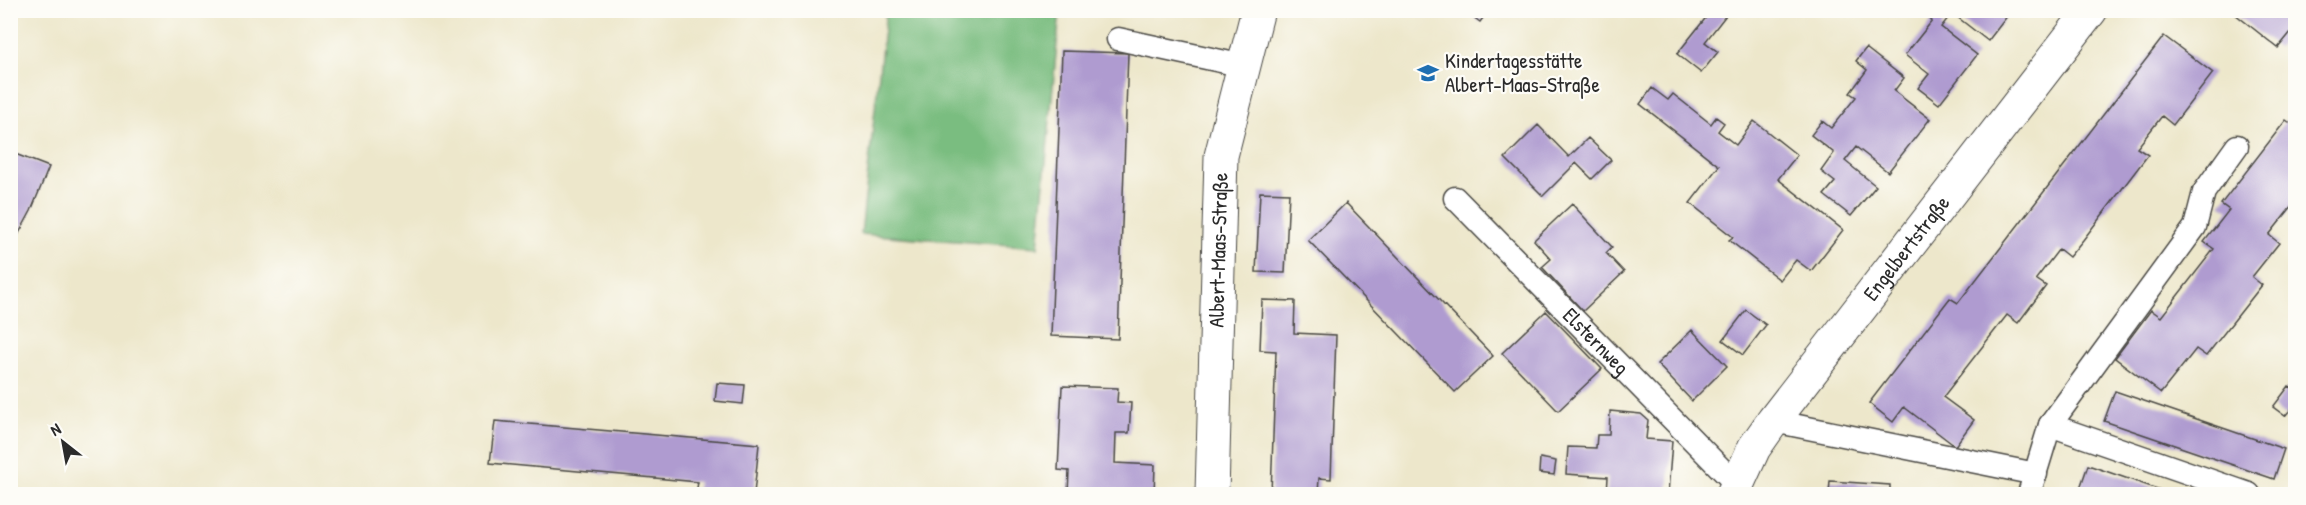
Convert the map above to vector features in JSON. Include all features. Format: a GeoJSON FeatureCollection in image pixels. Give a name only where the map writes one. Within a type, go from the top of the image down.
{"type":"FeatureCollection","features":[{"type":"Feature","properties":{"kind":"street","name":"Albert-Maas-Straße"},"geometry":{"type":"LineString","coordinates":[[1212,495],[1221,156],[1258,10]]}},
{"type":"Feature","properties":{"kind":"street","name":"Engelbertstraße"},"geometry":{"type":"LineString","coordinates":[[1735,489],[1754,448],[1773,421],[2091,10]]}},
{"type":"Feature","properties":{"kind":"lane"},"geometry":{"type":"LineString","coordinates":[[1118,39],[1244,66]]}},
{"type":"Feature","properties":{"kind":"lane"},"geometry":{"type":"LineString","coordinates":[[1773,421],[2032,484],[2050,425],[2195,227],[2204,192],[2237,146]]}},
{"type":"Feature","properties":{"kind":"lane","name":"Elsternweg"},"geometry":{"type":"LineString","coordinates":[[1455,198],[1735,489]]}},
{"type":"Feature","properties":{"kind":"lane"},"geometry":{"type":"LineString","coordinates":[[2050,425],[2249,495]]}},
{"type":"Feature","properties":{"kind":"green space"},"geometry":{"type":"Polygon","coordinates":[[[886,11],[1060,11],[1038,247],[861,234],[886,11]]]}},
{"type":"Feature","properties":{"kind":"building"},"geometry":{"type":"Polygon","coordinates":[[[1464,10],[1489,10],[1480,22],[1464,10]]]}},
{"type":"Feature","properties":{"kind":"building"},"geometry":{"type":"Polygon","coordinates":[[[1712,10],[1730,10],[1705,42],[1718,52],[1701,73],[1677,54],[1712,10]]]}},
{"type":"Feature","properties":{"kind":"building"},"geometry":{"type":"Polygon","coordinates":[[[1919,10],[2003,10],[2008,15],[1988,41],[1952,13],[1941,27],[1977,55],[1939,104],[1918,88],[1929,74],[1905,55],[1932,21],[1919,10]]]}},
{"type":"Feature","properties":{"kind":"building"},"geometry":{"type":"Polygon","coordinates":[[[2230,10],[2296,10],[2296,26],[2278,48],[2230,10]]]}},
{"type":"Feature","properties":{"kind":"building"},"geometry":{"type":"Polygon","coordinates":[[[2164,36],[2213,73],[2173,125],[2162,116],[2137,148],[2148,155],[2083,240],[2069,257],[2059,249],[2036,279],[2046,286],[2018,323],[2007,315],[1943,397],[1974,420],[1955,446],[1904,407],[1893,422],[1869,403],[1950,298],[1958,303],[2164,36]]]}},
{"type":"Feature","properties":{"kind":"building"},"geometry":{"type":"Polygon","coordinates":[[[1866,48],[1904,78],[1894,91],[1930,119],[1888,172],[1856,147],[1845,161],[1876,186],[1851,216],[1824,195],[1835,182],[1821,171],[1834,153],[1811,135],[1822,121],[1831,128],[1856,97],[1850,93],[1867,70],[1856,61],[1866,48]]]}},
{"type":"Feature","properties":{"kind":"building"},"geometry":{"type":"Polygon","coordinates":[[[1062,51],[1128,53],[1118,339],[1051,336],[1062,51]]]}},
{"type":"Feature","properties":{"kind":"building"},"geometry":{"type":"Polygon","coordinates":[[[1652,88],[1668,100],[1673,94],[1711,124],[1716,117],[1724,123],[1718,131],[1736,145],[1754,121],[1797,155],[1778,179],[1843,230],[1811,271],[1796,260],[1780,280],[1729,240],[1733,237],[1690,203],[1719,166],[1640,104],[1652,88]]]}},
{"type":"Feature","properties":{"kind":"building"},"geometry":{"type":"Polygon","coordinates":[[[2286,120],[2296,127],[2296,201],[2269,235],[2279,243],[2252,277],[2262,285],[2206,356],[2196,349],[2161,393],[2115,358],[2151,310],[2161,317],[2214,249],[2204,242],[2229,210],[2221,204],[2286,120]]]}},
{"type":"Feature","properties":{"kind":"building"},"geometry":{"type":"Polygon","coordinates":[[[1538,125],[1569,157],[1588,138],[1611,160],[1592,179],[1576,163],[1543,196],[1505,158],[1538,125]]]}},
{"type":"Feature","properties":{"kind":"building"},"geometry":{"type":"Polygon","coordinates":[[[10,152],[49,167],[31,211],[10,250],[10,152]]]}},
{"type":"Feature","properties":{"kind":"building"},"geometry":{"type":"Polygon","coordinates":[[[1260,192],[1289,193],[1285,273],[1256,272],[1260,192]]]}},
{"type":"Feature","properties":{"kind":"building"},"geometry":{"type":"Polygon","coordinates":[[[1346,203],[1493,356],[1455,392],[1308,240],[1346,203]]]}},
{"type":"Feature","properties":{"kind":"building"},"geometry":{"type":"Polygon","coordinates":[[[1572,204],[1612,247],[1606,253],[1624,272],[1583,311],[1542,267],[1551,259],[1534,240],[1572,204]]]}},
{"type":"Feature","properties":{"kind":"building"},"geometry":{"type":"Polygon","coordinates":[[[1262,300],[1295,301],[1294,333],[1336,335],[1331,479],[1319,478],[1318,494],[1271,494],[1276,351],[1260,350],[1262,300]]]}},
{"type":"Feature","properties":{"kind":"building"},"geometry":{"type":"Polygon","coordinates":[[[1746,310],[1766,325],[1743,355],[1723,340],[1746,310]]]}},
{"type":"Feature","properties":{"kind":"building"},"geometry":{"type":"Polygon","coordinates":[[[1546,311],[1602,369],[1558,411],[1502,353],[1546,311]]]}},
{"type":"Feature","properties":{"kind":"building"},"geometry":{"type":"Polygon","coordinates":[[[1692,330],[1727,366],[1692,401],[1657,364],[1692,330]]]}},
{"type":"Feature","properties":{"kind":"building"},"geometry":{"type":"Polygon","coordinates":[[[717,383],[745,385],[743,404],[715,401],[717,383]]]}},
{"type":"Feature","properties":{"kind":"building"},"geometry":{"type":"Polygon","coordinates":[[[1062,386],[1118,388],[1117,402],[1131,403],[1129,433],[1116,433],[1115,463],[1155,465],[1154,494],[1068,494],[1069,471],[1058,470],[1062,386]]]}},
{"type":"Feature","properties":{"kind":"building"},"geometry":{"type":"Polygon","coordinates":[[[2289,386],[2296,390],[2296,403],[2285,416],[2273,407],[2289,386]]]}},
{"type":"Feature","properties":{"kind":"building"},"geometry":{"type":"Polygon","coordinates":[[[2115,391],[2284,449],[2274,479],[2104,421],[2115,391]]]}},
{"type":"Feature","properties":{"kind":"building"},"geometry":{"type":"Polygon","coordinates":[[[1610,411],[1641,414],[1648,420],[1646,439],[1672,441],[1668,494],[1607,494],[1608,477],[1566,474],[1568,447],[1596,448],[1597,435],[1609,435],[1610,411]]]}},
{"type":"Feature","properties":{"kind":"building"},"geometry":{"type":"Polygon","coordinates":[[[495,421],[759,444],[754,494],[696,494],[698,482],[490,463],[495,421]]]}},
{"type":"Feature","properties":{"kind":"building"},"geometry":{"type":"Polygon","coordinates":[[[1540,458],[1556,461],[1554,475],[1539,473],[1540,458]]]}},
{"type":"Feature","properties":{"kind":"building"},"geometry":{"type":"Polygon","coordinates":[[[2088,465],[2172,494],[2078,494],[2088,465]]]}},
{"type":"Feature","properties":{"kind":"building"},"geometry":{"type":"Polygon","coordinates":[[[1830,481],[1890,485],[1890,494],[1829,494],[1830,481]]]}},
{"type":"Feature","properties":{"kind":"place","name":"Kindertagesstätte Albert-Maas-Straße"},"geometry":{"type":"Point","coordinates":[1428,73]}}]}
